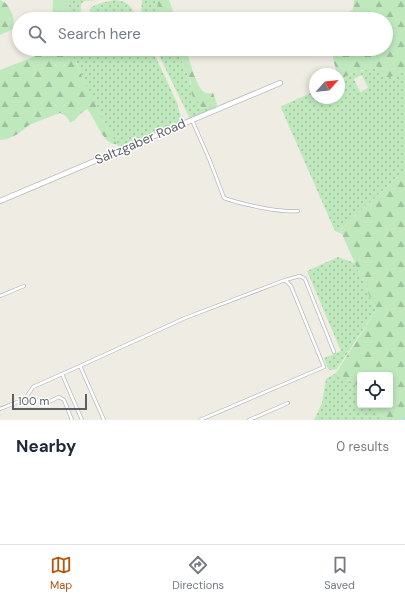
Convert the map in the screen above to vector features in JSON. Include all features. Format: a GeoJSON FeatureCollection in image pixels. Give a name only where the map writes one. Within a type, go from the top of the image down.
{"type":"FeatureCollection","features":[{"type":"Feature","properties":{"kind":"street","name":"Saltzgaber Road"},"geometry":{"type":"LineString","coordinates":[[0,201],[280,83]]}},
{"type":"Feature","properties":{"kind":"lane"},"geometry":{"type":"LineString","coordinates":[[192,119],[224,198],[235,202],[298,211]]}},
{"type":"Feature","properties":{"kind":"lane"},"geometry":{"type":"LineString","coordinates":[[0,410],[25,399],[33,387],[185,318],[285,280],[300,276],[304,279],[334,352]]}},
{"type":"Feature","properties":{"kind":"lane"},"geometry":{"type":"LineString","coordinates":[[200,420],[324,367],[291,286],[285,280]]}},
{"type":"Feature","properties":{"kind":"lane"},"geometry":{"type":"LineString","coordinates":[[0,296],[24,286]]}},
{"type":"Feature","properties":{"kind":"lane"},"geometry":{"type":"LineString","coordinates":[[80,366],[104,420]]}},
{"type":"Feature","properties":{"kind":"lane"},"geometry":{"type":"LineString","coordinates":[[62,374],[82,420]]}},
{"type":"Feature","properties":{"kind":"lane"},"geometry":{"type":"LineString","coordinates":[[44,404],[59,397],[64,400],[72,420]]}},
{"type":"Feature","properties":{"kind":"lane"},"geometry":{"type":"LineString","coordinates":[[249,420],[288,404]]}},
{"type":"Feature","properties":{"kind":"green space"},"geometry":{"type":"Polygon","coordinates":[[[0,0],[7,4],[12,14],[12,29],[0,35],[0,0]]]}},
{"type":"Feature","properties":{"kind":"green space"},"geometry":{"type":"Polygon","coordinates":[[[53,0],[68,0],[67,12],[52,12],[53,0]]]}},
{"type":"Feature","properties":{"kind":"green space"},"geometry":{"type":"Polygon","coordinates":[[[68,0],[97,0],[84,1],[81,4],[81,12],[67,12],[68,0]]]}},
{"type":"Feature","properties":{"kind":"green space"},"geometry":{"type":"Polygon","coordinates":[[[115,0],[120,1],[130,6],[134,12],[90,12],[91,7],[115,0]]]}},
{"type":"Feature","properties":{"kind":"green space"},"geometry":{"type":"Polygon","coordinates":[[[142,0],[156,0],[161,12],[141,12],[142,0]]]}},
{"type":"Feature","properties":{"kind":"green space"},"geometry":{"type":"Polygon","coordinates":[[[156,0],[169,0],[173,12],[161,12],[156,0]]]}},
{"type":"Feature","properties":{"kind":"green space"},"geometry":{"type":"Polygon","coordinates":[[[354,0],[405,0],[405,71],[385,79],[376,66],[370,70],[359,70],[345,77],[345,68],[336,68],[333,56],[393,56],[393,12],[348,12],[353,9],[354,0]]]}},
{"type":"Feature","properties":{"kind":"green space"},"geometry":{"type":"Polygon","coordinates":[[[36,56],[73,56],[92,97],[117,144],[112,143],[103,136],[87,109],[74,121],[70,122],[66,116],[60,113],[29,125],[18,134],[7,139],[0,140],[0,70],[36,56]]]}},
{"type":"Feature","properties":{"kind":"green space"},"geometry":{"type":"Polygon","coordinates":[[[73,56],[155,56],[177,103],[182,121],[119,148],[88,90],[73,56]]]}},
{"type":"Feature","properties":{"kind":"green space"},"geometry":{"type":"Polygon","coordinates":[[[159,56],[180,56],[189,78],[194,100],[198,101],[202,109],[217,104],[216,107],[191,118],[189,117],[159,56]]]}},
{"type":"Feature","properties":{"kind":"green space"},"geometry":{"type":"Polygon","coordinates":[[[180,56],[188,56],[193,72],[201,89],[205,93],[213,93],[217,104],[202,109],[198,101],[194,100],[190,88],[191,83],[180,56]]]}},
{"type":"Feature","properties":{"kind":"green space"},"geometry":{"type":"Polygon","coordinates":[[[376,66],[385,78],[405,71],[405,170],[340,230],[342,234],[335,231],[281,108],[282,106],[309,94],[309,104],[345,104],[345,77],[359,70],[362,71],[376,66]],[[362,75],[354,79],[360,92],[368,88],[362,75]]]}},
{"type":"Feature","properties":{"kind":"green space"},"geometry":{"type":"Polygon","coordinates":[[[405,170],[405,420],[386,420],[373,408],[393,408],[393,372],[357,372],[357,386],[336,373],[376,310],[340,230],[405,170]]]}},
{"type":"Feature","properties":{"kind":"green space"},"geometry":{"type":"Polygon","coordinates":[[[338,257],[355,263],[376,310],[337,369],[331,370],[328,369],[324,358],[341,351],[307,271],[338,257]]]}},
{"type":"Feature","properties":{"kind":"green space"},"geometry":{"type":"Polygon","coordinates":[[[336,373],[352,382],[357,386],[357,408],[373,408],[386,420],[314,420],[322,403],[326,379],[336,373]]]}}]}
